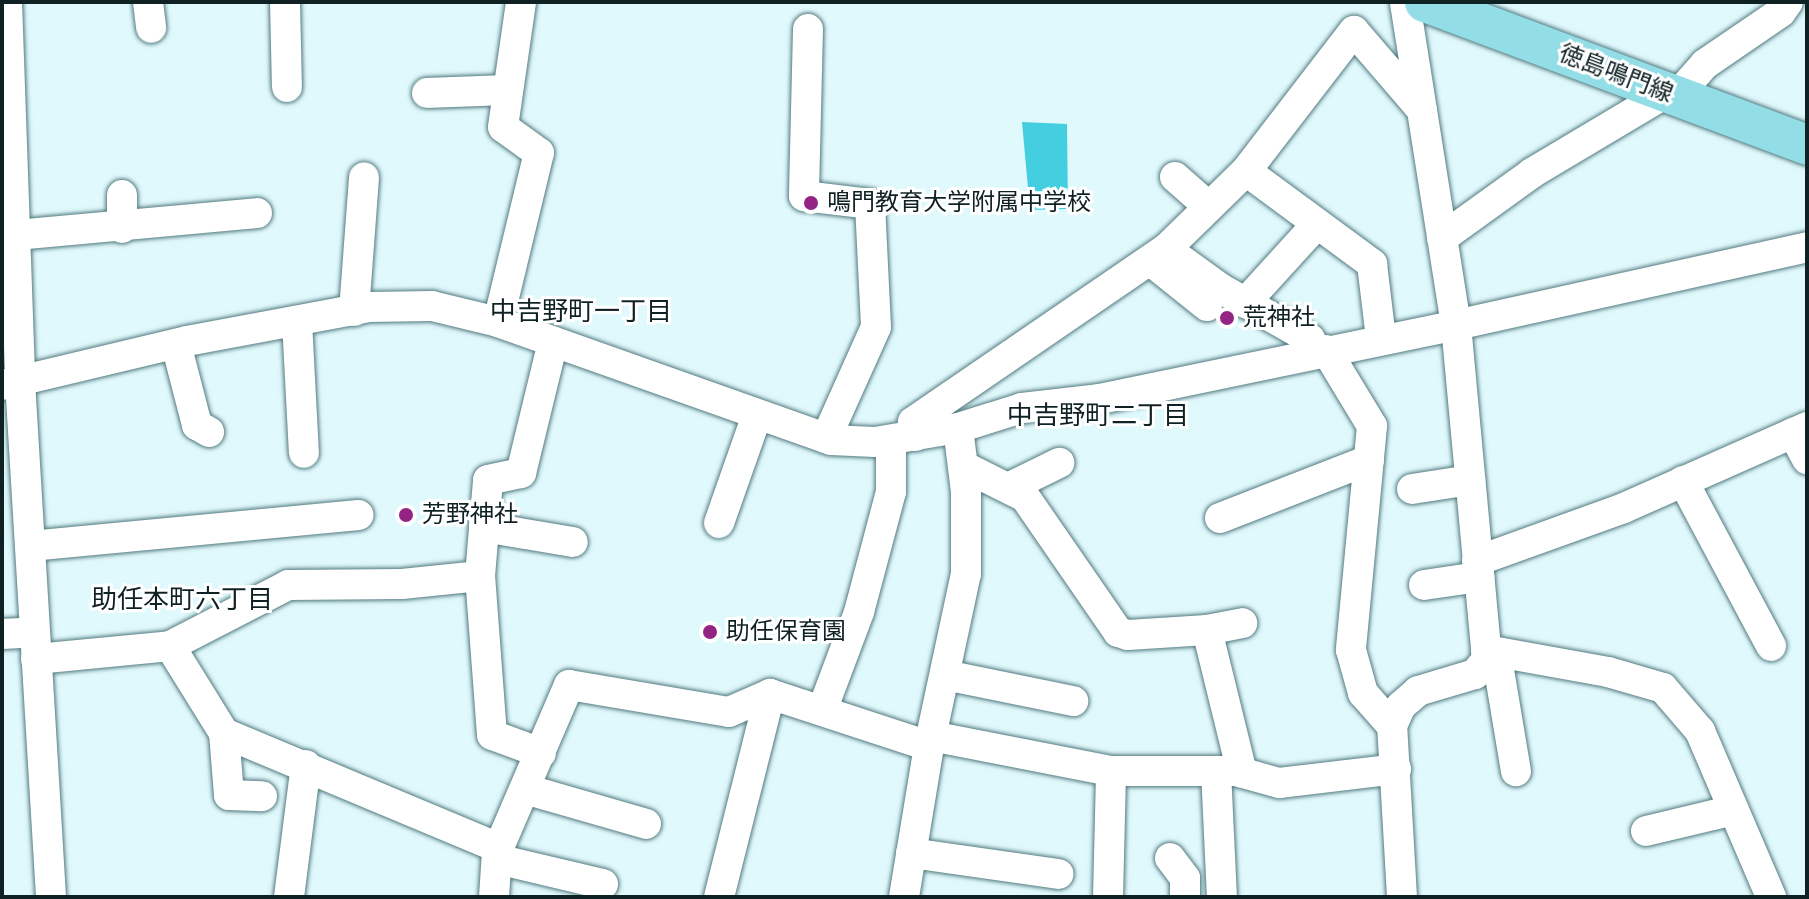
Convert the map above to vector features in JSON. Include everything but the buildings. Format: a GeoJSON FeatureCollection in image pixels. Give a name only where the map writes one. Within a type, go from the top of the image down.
{"type":"FeatureCollection","features":[{"type":"Feature","properties":{"kind":"main road","name":"徳島鳴門線"},"geometry":{"type":"LineString","coordinates":[[1425,2],[1807,145]]}},
{"type":"Feature","properties":{"kind":"street"},"geometry":{"type":"LineString","coordinates":[[7,2],[16,235],[11,383],[30,546],[51,897]]}},
{"type":"Feature","properties":{"kind":"street"},"geometry":{"type":"LineString","coordinates":[[285,2],[287,87]]}},
{"type":"Feature","properties":{"kind":"street"},"geometry":{"type":"LineString","coordinates":[[498,322],[539,153],[503,127],[521,2]]}},
{"type":"Feature","properties":{"kind":"street"},"geometry":{"type":"LineString","coordinates":[[1405,2],[1456,325],[1478,569],[1516,771]]}},
{"type":"Feature","properties":{"kind":"street"},"geometry":{"type":"LineString","coordinates":[[1442,238],[1532,173],[1671,95],[1705,64],[1788,2]]}},
{"type":"Feature","properties":{"kind":"street"},"geometry":{"type":"LineString","coordinates":[[808,29],[804,196],[870,204],[876,327],[826,438]]}},
{"type":"Feature","properties":{"kind":"street"},"geometry":{"type":"LineString","coordinates":[[823,708],[859,612],[903,438],[913,422],[1158,254],[1246,171],[1354,31],[1422,110]]}},
{"type":"Feature","properties":{"kind":"street"},"geometry":{"type":"LineString","coordinates":[[427,93],[506,90]]}},
{"type":"Feature","properties":{"kind":"street"},"geometry":{"type":"LineString","coordinates":[[1246,171],[1372,264],[1381,338]]}},
{"type":"Feature","properties":{"kind":"street"},"geometry":{"type":"LineString","coordinates":[[354,311],[364,177]]}},
{"type":"Feature","properties":{"kind":"street"},"geometry":{"type":"LineString","coordinates":[[1175,177],[1209,207]]}},
{"type":"Feature","properties":{"kind":"street"},"geometry":{"type":"LineString","coordinates":[[122,195],[122,228]]}},
{"type":"Feature","properties":{"kind":"street"},"geometry":{"type":"LineString","coordinates":[[16,235],[122,228],[257,213]]}},
{"type":"Feature","properties":{"kind":"street"},"geometry":{"type":"LineString","coordinates":[[1245,303],[1317,224]]}},
{"type":"Feature","properties":{"kind":"street"},"geometry":{"type":"LineString","coordinates":[[11,383],[176,344],[297,321],[354,311],[432,306],[498,322],[826,438],[903,438],[958,428],[1022,408],[1100,399],[1381,338],[1456,325],[1807,247]]}},
{"type":"Feature","properties":{"kind":"street"},"geometry":{"type":"LineString","coordinates":[[1158,254],[1310,339],[1322,351],[1372,426],[1351,650],[1363,693],[1392,726]]}},
{"type":"Feature","properties":{"kind":"street"},"geometry":{"type":"LineString","coordinates":[[1158,254],[1207,306]]}},
{"type":"Feature","properties":{"kind":"street"},"geometry":{"type":"LineString","coordinates":[[297,321],[304,453]]}},
{"type":"Feature","properties":{"kind":"street"},"geometry":{"type":"LineString","coordinates":[[541,753],[492,735],[480,576],[488,480],[521,473],[553,342]]}},
{"type":"Feature","properties":{"kind":"street"},"geometry":{"type":"LineString","coordinates":[[176,344],[197,425],[209,432]]}},
{"type":"Feature","properties":{"kind":"street"},"geometry":{"type":"LineString","coordinates":[[719,523],[757,415]]}},
{"type":"Feature","properties":{"kind":"street"},"geometry":{"type":"LineString","coordinates":[[904,897],[930,741],[966,574],[963,466],[958,428]]}},
{"type":"Feature","properties":{"kind":"street"},"geometry":{"type":"LineString","coordinates":[[1424,585],[1478,569],[1800,430],[1807,459]]}},
{"type":"Feature","properties":{"kind":"street"},"geometry":{"type":"LineString","coordinates":[[1220,518],[1369,460]]}},
{"type":"Feature","properties":{"kind":"street"},"geometry":{"type":"LineString","coordinates":[[1010,487],[1059,463]]}},
{"type":"Feature","properties":{"kind":"street"},"geometry":{"type":"LineString","coordinates":[[963,466],[1025,497],[1068,553],[1118,632],[1128,635],[1207,630],[1242,623]]}},
{"type":"Feature","properties":{"kind":"street"},"geometry":{"type":"LineString","coordinates":[[1412,489],[1470,480]]}},
{"type":"Feature","properties":{"kind":"street"},"geometry":{"type":"LineString","coordinates":[[1683,481],[1771,646]]}},
{"type":"Feature","properties":{"kind":"street"},"geometry":{"type":"LineString","coordinates":[[30,546],[359,515]]}},
{"type":"Feature","properties":{"kind":"street"},"geometry":{"type":"LineString","coordinates":[[484,527],[573,542]]}},
{"type":"Feature","properties":{"kind":"street"},"geometry":{"type":"LineString","coordinates":[[2,634],[36,645],[170,646],[288,585],[402,584],[480,576]]}},
{"type":"Feature","properties":{"kind":"street"},"geometry":{"type":"LineString","coordinates":[[1207,630],[1229,772],[1222,897]]}},
{"type":"Feature","properties":{"kind":"street"},"geometry":{"type":"LineString","coordinates":[[170,646],[224,733],[229,795],[262,796]]}},
{"type":"Feature","properties":{"kind":"street"},"geometry":{"type":"LineString","coordinates":[[1402,897],[1392,726],[1401,706],[1418,691],[1475,674],[1491,651]]}},
{"type":"Feature","properties":{"kind":"street"},"geometry":{"type":"LineString","coordinates":[[1491,651],[1608,672],[1663,688],[1700,731],[1771,897]]}},
{"type":"Feature","properties":{"kind":"street"},"geometry":{"type":"LineString","coordinates":[[945,675],[1073,701]]}},
{"type":"Feature","properties":{"kind":"street"},"geometry":{"type":"LineString","coordinates":[[494,897],[498,854],[569,685],[729,712],[770,694],[930,741],[1111,771],[1229,772],[1279,783],[1396,769]]}},
{"type":"Feature","properties":{"kind":"street"},"geometry":{"type":"LineString","coordinates":[[719,897],[770,694]]}},
{"type":"Feature","properties":{"kind":"street"},"geometry":{"type":"LineString","coordinates":[[224,733],[306,765],[498,854],[603,884]]}},
{"type":"Feature","properties":{"kind":"street"},"geometry":{"type":"LineString","coordinates":[[289,897],[306,765]]}},
{"type":"Feature","properties":{"kind":"street"},"geometry":{"type":"LineString","coordinates":[[1108,897],[1111,771]]}},
{"type":"Feature","properties":{"kind":"street"},"geometry":{"type":"LineString","coordinates":[[525,789],[646,824]]}},
{"type":"Feature","properties":{"kind":"street"},"geometry":{"type":"LineString","coordinates":[[1646,831],[1734,810]]}},
{"type":"Feature","properties":{"kind":"street"},"geometry":{"type":"LineString","coordinates":[[911,853],[1059,874]]}},
{"type":"Feature","properties":{"kind":"street"},"geometry":{"type":"LineString","coordinates":[[1170,858],[1185,878],[1185,897]]}},
{"type":"Feature","properties":{"kind":"water"},"geometry":{"type":"Polygon","coordinates":[[[1022,122],[1067,124],[1068,209],[1030,210],[1022,122]]]}},
{"type":"Feature","properties":{"kind":"place","name":"鳴門教育大学附属中学校"},"geometry":{"type":"Point","coordinates":[811,203]}},
{"type":"Feature","properties":{"kind":"place","name":"荒神社"},"geometry":{"type":"Point","coordinates":[1227,318]}},
{"type":"Feature","properties":{"kind":"place","name":"芳野神社"},"geometry":{"type":"Point","coordinates":[406,515]}},
{"type":"Feature","properties":{"kind":"place","name":"助任保育園"},"geometry":{"type":"Point","coordinates":[710,632]}},
{"type":"Feature","properties":{"kind":"district","name":"中吉野町一丁目"},"geometry":{"type":"Point","coordinates":[581,312]}},
{"type":"Feature","properties":{"kind":"district","name":"中吉野町二丁目"},"geometry":{"type":"Point","coordinates":[1098,416]}},
{"type":"Feature","properties":{"kind":"district","name":"助任本町六丁目"},"geometry":{"type":"Point","coordinates":[182,600]}}]}
